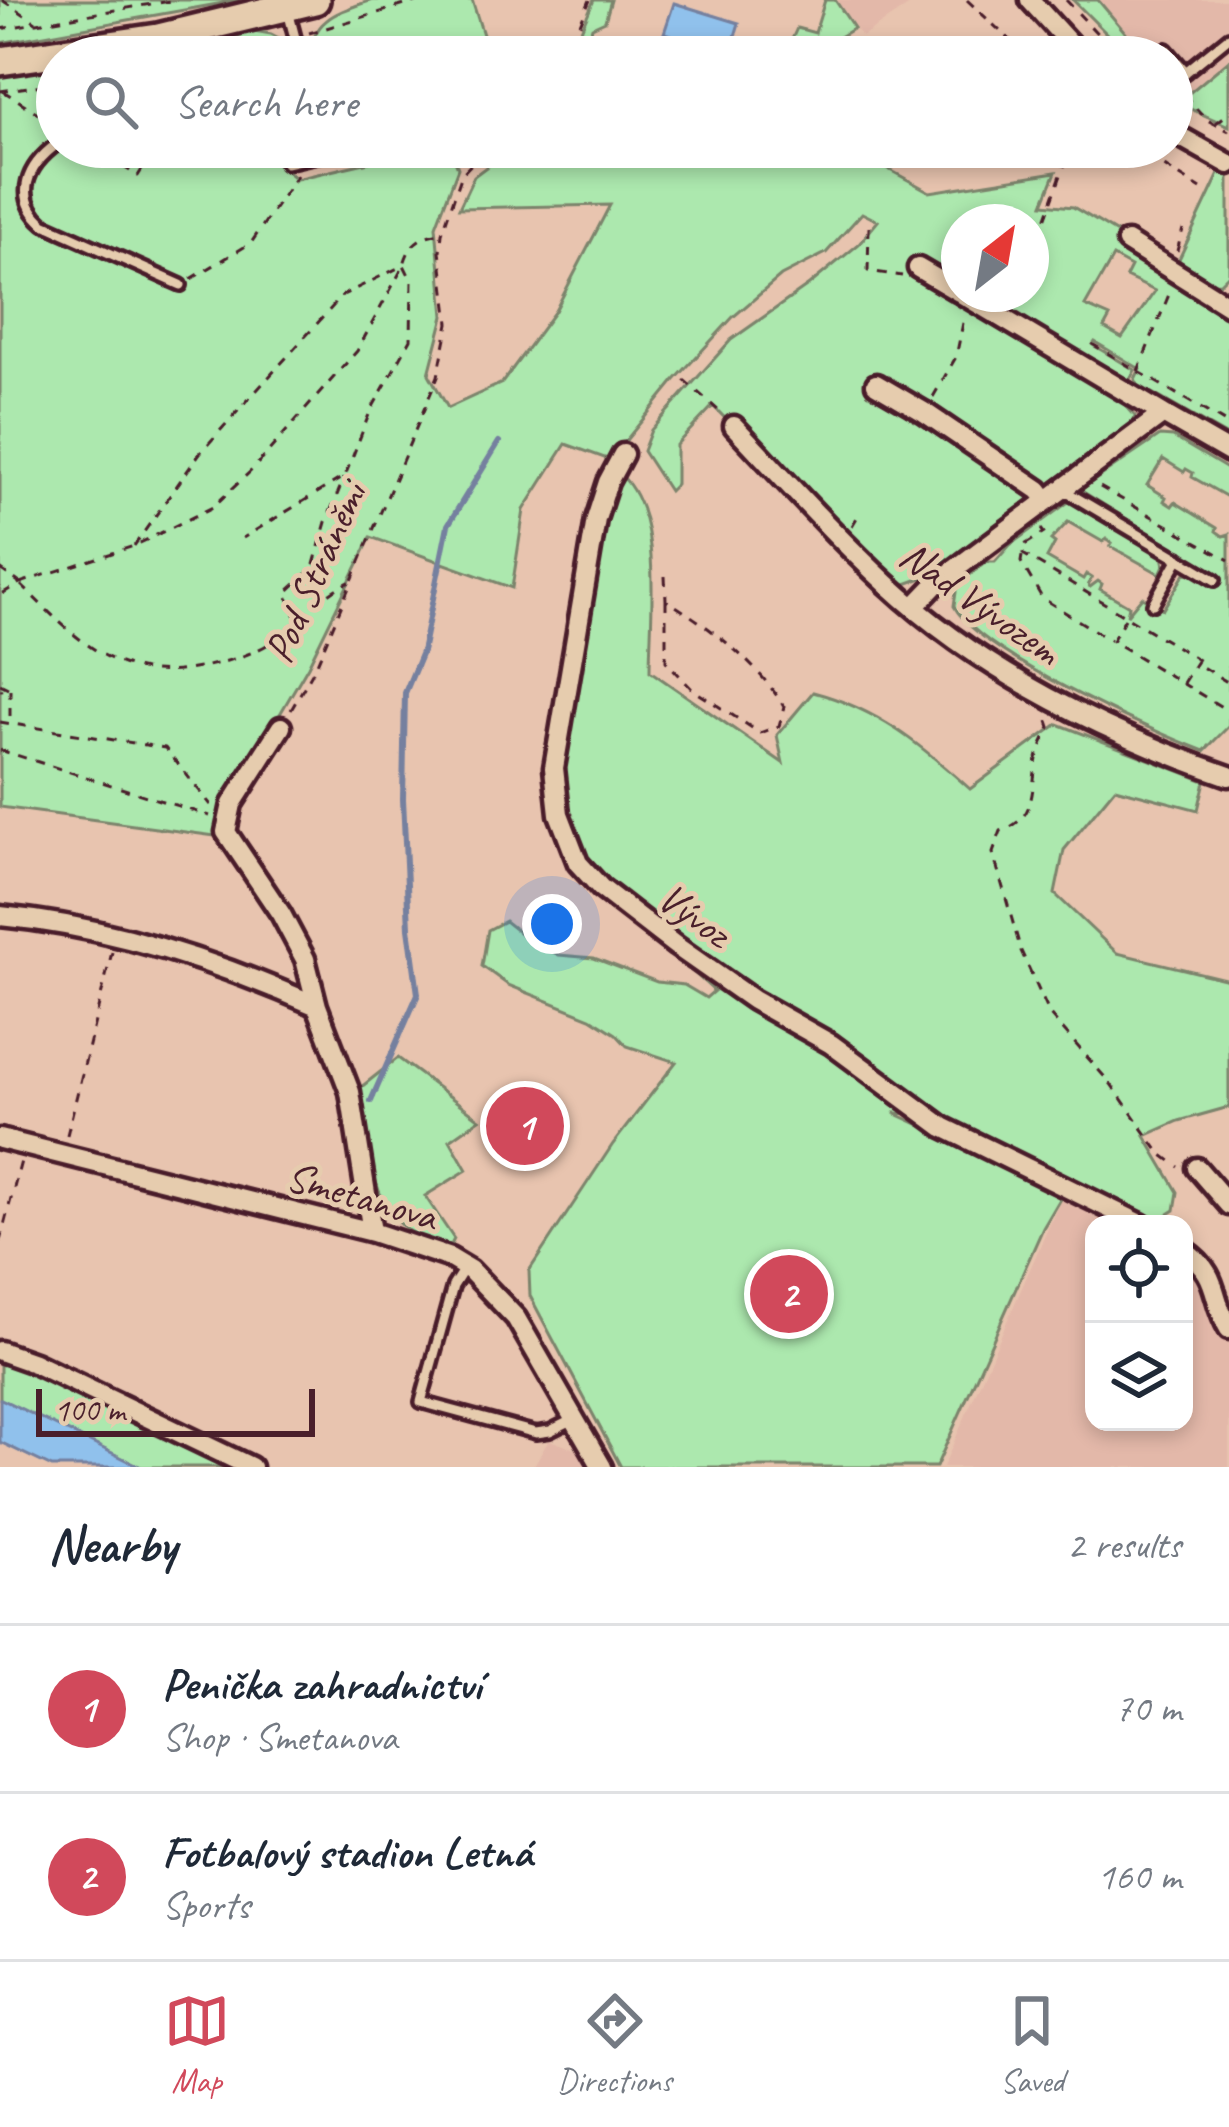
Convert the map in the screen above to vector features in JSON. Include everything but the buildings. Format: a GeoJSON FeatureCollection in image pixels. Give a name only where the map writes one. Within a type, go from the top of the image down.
{"type":"FeatureCollection","features":[{"type":"Feature","properties":{"kind":"street"},"geometry":{"type":"LineString","coordinates":[[166,36],[315,0]]}},
{"type":"Feature","properties":{"kind":"street"},"geometry":{"type":"LineString","coordinates":[[1030,0],[1063,36]]}},
{"type":"Feature","properties":{"kind":"street"},"geometry":{"type":"LineString","coordinates":[[0,61],[36,56]]}},
{"type":"Feature","properties":{"kind":"street"},"geometry":{"type":"LineString","coordinates":[[1193,144],[1229,164]]}},
{"type":"Feature","properties":{"kind":"street"},"geometry":{"type":"LineString","coordinates":[[1127,242],[1229,306]]}},
{"type":"Feature","properties":{"kind":"street"},"geometry":{"type":"LineString","coordinates":[[918,268],[941,282]]}},
{"type":"Feature","properties":{"kind":"street"},"geometry":{"type":"LineString","coordinates":[[992,312],[1229,452]]}},
{"type":"Feature","properties":{"kind":"street"},"geometry":{"type":"LineString","coordinates":[[877,384],[1039,490],[1053,494]]}},
{"type":"Feature","properties":{"kind":"street"},"geometry":{"type":"LineString","coordinates":[[914,607],[938,582],[1163,414]]}},
{"type":"Feature","properties":{"kind":"street","name":"Nad Vývozem"},"geometry":{"type":"LineString","coordinates":[[734,426],[807,506],[914,607],[1039,690],[1125,735],[1229,776]]}},
{"type":"Feature","properties":{"kind":"street","name":"Vývoz"},"geometry":{"type":"LineString","coordinates":[[623,454],[596,518],[554,768],[559,814],[578,863],[601,888],[676,946],[753,1000],[831,1044],[943,1127],[1123,1215]]}},
{"type":"Feature","properties":{"kind":"street","name":"Pod Stráněmi"},"geometry":{"type":"LineString","coordinates":[[228,825],[232,804],[281,727]]}},
{"type":"Feature","properties":{"kind":"street"},"geometry":{"type":"LineString","coordinates":[[228,825],[226,832],[305,959],[317,1006],[350,1092],[371,1232]]}},
{"type":"Feature","properties":{"kind":"street"},"geometry":{"type":"LineString","coordinates":[[0,916],[58,921],[156,946],[317,1006]]}},
{"type":"Feature","properties":{"kind":"street","name":"Smetanova"},"geometry":{"type":"LineString","coordinates":[[0,1139],[371,1232],[427,1249],[464,1267],[517,1318],[602,1467]]}},
{"type":"Feature","properties":{"kind":"street"},"geometry":{"type":"LineString","coordinates":[[1200,1172],[1229,1205]]}},
{"type":"Feature","properties":{"kind":"street"},"geometry":{"type":"LineString","coordinates":[[1193,1256],[1222,1276],[1221,1313],[1229,1329]]}},
{"type":"Feature","properties":{"kind":"street"},"geometry":{"type":"LineString","coordinates":[[0,1352],[251,1467]]}},
{"type":"Feature","properties":{"kind":"lane"},"geometry":{"type":"LineString","coordinates":[[286,4],[294,36]]}},
{"type":"Feature","properties":{"kind":"lane"},"geometry":{"type":"LineString","coordinates":[[1193,66],[1229,37]]}},
{"type":"Feature","properties":{"kind":"lane"},"geometry":{"type":"LineString","coordinates":[[36,166],[25,197],[30,212],[44,224],[181,285]]}},
{"type":"Feature","properties":{"kind":"lane"},"geometry":{"type":"LineString","coordinates":[[1053,494],[1215,580]]}},
{"type":"Feature","properties":{"kind":"lane"},"geometry":{"type":"LineString","coordinates":[[1153,604],[1179,558]]}},
{"type":"Feature","properties":{"kind":"lane"},"geometry":{"type":"LineString","coordinates":[[464,1267],[453,1286],[421,1402],[536,1433],[550,1432],[574,1418]]}},
{"type":"Feature","properties":{"kind":"path"},"geometry":{"type":"LineString","coordinates":[[2,0],[39,24]]}},
{"type":"Feature","properties":{"kind":"path"},"geometry":{"type":"LineString","coordinates":[[122,11],[124,0]]}},
{"type":"Feature","properties":{"kind":"path"},"geometry":{"type":"LineString","coordinates":[[0,29],[176,0]]}},
{"type":"Feature","properties":{"kind":"path"},"geometry":{"type":"LineString","coordinates":[[575,36],[590,0]]}},
{"type":"Feature","properties":{"kind":"path"},"geometry":{"type":"LineString","coordinates":[[967,0],[1006,36]]}},
{"type":"Feature","properties":{"kind":"path"},"geometry":{"type":"LineString","coordinates":[[1066,0],[1099,36]]}},
{"type":"Feature","properties":{"kind":"path"},"geometry":{"type":"LineString","coordinates":[[1,91],[36,86]]}},
{"type":"Feature","properties":{"kind":"path"},"geometry":{"type":"LineString","coordinates":[[1,91],[36,112]]}},
{"type":"Feature","properties":{"kind":"path"},"geometry":{"type":"LineString","coordinates":[[1193,104],[1207,120],[1229,130]]}},
{"type":"Feature","properties":{"kind":"path"},"geometry":{"type":"LineString","coordinates":[[1216,124],[1229,113]]}},
{"type":"Feature","properties":{"kind":"path"},"geometry":{"type":"LineString","coordinates":[[1202,129],[1207,120]]}},
{"type":"Feature","properties":{"kind":"path"},"geometry":{"type":"LineString","coordinates":[[181,285],[251,243],[302,168]]}},
{"type":"Feature","properties":{"kind":"path","name":"Pod Stráněmi"},"geometry":{"type":"LineString","coordinates":[[281,727],[316,666],[420,422],[447,342],[442,233],[468,168]]}},
{"type":"Feature","properties":{"kind":"path"},"geometry":{"type":"LineString","coordinates":[[1049,207],[1064,168]]}},
{"type":"Feature","properties":{"kind":"path"},"geometry":{"type":"LineString","coordinates":[[1168,168],[1201,189]]}},
{"type":"Feature","properties":{"kind":"path"},"geometry":{"type":"LineString","coordinates":[[868,226],[868,271],[910,277],[918,268]]}},
{"type":"Feature","properties":{"kind":"path"},"geometry":{"type":"LineString","coordinates":[[1138,371],[1175,272],[1183,229]]}},
{"type":"Feature","properties":{"kind":"path"},"geometry":{"type":"LineString","coordinates":[[0,595],[20,583],[134,546],[213,507],[254,469],[357,351],[408,249],[419,238],[442,233]]}},
{"type":"Feature","properties":{"kind":"path"},"geometry":{"type":"LineString","coordinates":[[298,622],[286,593],[313,568],[370,412],[411,339],[412,281],[404,265]]}},
{"type":"Feature","properties":{"kind":"path"},"geometry":{"type":"LineString","coordinates":[[134,546],[200,453],[343,295],[404,265]]}},
{"type":"Feature","properties":{"kind":"path"},"geometry":{"type":"LineString","coordinates":[[924,412],[956,357],[961,312]]}},
{"type":"Feature","properties":{"kind":"path"},"geometry":{"type":"LineString","coordinates":[[1092,344],[1229,425]]}},
{"type":"Feature","properties":{"kind":"path"},"geometry":{"type":"LineString","coordinates":[[684,380],[734,426]]}},
{"type":"Feature","properties":{"kind":"path"},"geometry":{"type":"LineString","coordinates":[[1079,475],[1229,560]]}},
{"type":"Feature","properties":{"kind":"path"},"geometry":{"type":"LineString","coordinates":[[243,538],[345,476]]}},
{"type":"Feature","properties":{"kind":"path"},"geometry":{"type":"LineString","coordinates":[[1035,520],[1044,532],[1023,546],[1021,562],[1042,598],[1225,709]]}},
{"type":"Feature","properties":{"kind":"path"},"geometry":{"type":"LineString","coordinates":[[1023,554],[1229,683]]}},
{"type":"Feature","properties":{"kind":"path"},"geometry":{"type":"LineString","coordinates":[[0,569],[76,637],[114,663],[156,675],[243,657],[298,622],[334,588],[351,581]]}},
{"type":"Feature","properties":{"kind":"path"},"geometry":{"type":"LineString","coordinates":[[665,576],[666,661],[692,689],[760,734],[778,726],[784,706],[772,686],[698,620],[666,600]]}},
{"type":"Feature","properties":{"kind":"path"},"geometry":{"type":"LineString","coordinates":[[1112,641],[1126,616]]}},
{"type":"Feature","properties":{"kind":"path"},"geometry":{"type":"LineString","coordinates":[[1183,683],[1198,660]]}},
{"type":"Feature","properties":{"kind":"path"},"geometry":{"type":"LineString","coordinates":[[0,687],[10,689],[10,724]]}},
{"type":"Feature","properties":{"kind":"path"},"geometry":{"type":"LineString","coordinates":[[1039,690],[1050,727],[1036,762],[1034,796],[1016,826],[1001,831],[993,853],[1021,951],[1050,1015],[1111,1084],[1160,1153],[1187,1173],[1200,1172]]}},
{"type":"Feature","properties":{"kind":"path"},"geometry":{"type":"LineString","coordinates":[[0,722],[165,748],[228,825]]}},
{"type":"Feature","properties":{"kind":"path"},"geometry":{"type":"LineString","coordinates":[[0,750],[193,808],[228,825]]}},
{"type":"Feature","properties":{"kind":"path"},"geometry":{"type":"LineString","coordinates":[[63,1154],[116,938]]}},
{"type":"Feature","properties":{"kind":"path"},"geometry":{"type":"LineString","coordinates":[[0,1241],[25,1145]]}},
{"type":"Feature","properties":{"kind":"shaded area"},"geometry":{"type":"Polygon","coordinates":[[[835,0],[917,0],[863,36],[835,0]]]}},
{"type":"Feature","properties":{"kind":"shaded area"},"geometry":{"type":"Polygon","coordinates":[[[1079,0],[1229,0],[1229,62],[1193,91],[1193,36],[1109,36],[1079,0]]]}},
{"type":"Feature","properties":{"kind":"shaded area"},"geometry":{"type":"Polygon","coordinates":[[[1064,1192],[1110,1215],[1085,1215],[1085,1431],[1193,1431],[1193,1266],[1202,1272],[1214,1325],[1229,1342],[1229,1467],[943,1467],[1064,1192]]]}},
{"type":"Feature","properties":{"kind":"shaded area"},"geometry":{"type":"Polygon","coordinates":[[[549,1440],[578,1450],[588,1467],[533,1467],[549,1440]]]}},
{"type":"Feature","properties":{"kind":"green space"},"geometry":{"type":"Polygon","coordinates":[[[0,0],[240,0],[36,36],[0,43],[0,0]]]}},
{"type":"Feature","properties":{"kind":"green space"},"geometry":{"type":"Polygon","coordinates":[[[372,0],[472,0],[483,36],[315,36],[339,13],[372,0]]]}},
{"type":"Feature","properties":{"kind":"green space"},"geometry":{"type":"Polygon","coordinates":[[[594,0],[611,0],[605,21],[592,27],[589,36],[578,36],[594,0]]]}},
{"type":"Feature","properties":{"kind":"green space"},"geometry":{"type":"Polygon","coordinates":[[[825,0],[835,0],[854,28],[841,36],[793,36],[797,28],[815,33],[825,0]]]}},
{"type":"Feature","properties":{"kind":"green space"},"geometry":{"type":"Polygon","coordinates":[[[1073,0],[1098,0],[1128,36],[1109,36],[1073,0]]]}},
{"type":"Feature","properties":{"kind":"green space"},"geometry":{"type":"Polygon","coordinates":[[[254,31],[275,36],[227,36],[254,31]]]}},
{"type":"Feature","properties":{"kind":"green space"},"geometry":{"type":"Polygon","coordinates":[[[1229,60],[1229,126],[1193,110],[1193,90],[1229,60]]]}},
{"type":"Feature","properties":{"kind":"green space"},"geometry":{"type":"Polygon","coordinates":[[[36,69],[36,168],[283,168],[296,179],[343,168],[458,168],[436,226],[444,316],[429,374],[448,408],[502,383],[555,311],[610,205],[459,208],[474,176],[485,168],[886,168],[930,192],[1056,172],[1043,204],[941,204],[941,312],[1049,312],[1049,205],[1073,207],[1120,235],[1121,242],[1229,312],[1229,437],[1138,385],[1135,379],[1140,369],[1095,342],[1093,345],[1135,370],[1119,398],[1134,421],[925,577],[903,585],[887,584],[713,406],[676,445],[676,484],[669,491],[643,451],[651,430],[731,340],[859,244],[878,221],[862,213],[826,253],[781,276],[733,317],[610,460],[566,444],[524,510],[512,588],[371,537],[308,666],[217,822],[230,838],[0,807],[0,74],[36,69]],[[1113,257],[1085,306],[1110,317],[1104,328],[1122,338],[1155,291],[1126,277],[1131,267],[1113,257]]]}},
{"type":"Feature","properties":{"kind":"green space"},"geometry":{"type":"Polygon","coordinates":[[[1220,172],[1229,176],[1229,274],[1220,283],[1209,284],[1179,264],[1179,259],[1220,172]]]}},
{"type":"Feature","properties":{"kind":"green space"},"geometry":{"type":"Polygon","coordinates":[[[1160,436],[1173,437],[1229,470],[1229,498],[1163,459],[1147,485],[1172,506],[1175,502],[1223,536],[1229,534],[1229,726],[1204,751],[1107,709],[1030,667],[996,646],[954,606],[957,585],[986,562],[995,562],[1010,545],[1071,500],[1161,553],[1160,574],[1110,546],[1106,539],[1103,542],[1068,522],[1051,540],[1055,543],[1047,558],[1083,579],[1086,574],[1092,578],[1090,587],[1098,581],[1100,589],[1129,606],[1127,615],[1142,597],[1163,609],[1185,573],[1215,584],[1219,576],[1080,490],[1160,436]]]}},
{"type":"Feature","properties":{"kind":"green space"},"geometry":{"type":"Polygon","coordinates":[[[622,476],[635,494],[649,541],[650,671],[783,763],[777,735],[813,692],[858,708],[898,730],[970,789],[1058,724],[1205,781],[1198,810],[1115,788],[1064,850],[1055,894],[1117,953],[1229,980],[1229,1107],[1145,1136],[1178,1192],[1175,1210],[1149,1215],[943,1115],[894,1113],[1064,1192],[1043,1228],[936,1467],[621,1467],[530,1296],[529,1271],[613,1144],[676,1062],[627,1046],[591,1018],[508,985],[482,966],[488,930],[505,921],[530,941],[559,955],[594,958],[657,982],[684,985],[706,998],[714,991],[681,961],[695,953],[599,878],[575,841],[562,788],[571,700],[590,624],[605,519],[622,476]]]}},
{"type":"Feature","properties":{"kind":"green space"},"geometry":{"type":"Polygon","coordinates":[[[398,1058],[480,1119],[450,1140],[467,1170],[425,1196],[454,1239],[451,1245],[423,1239],[403,1226],[388,1209],[371,1164],[360,1088],[398,1058]]]}},
{"type":"Feature","properties":{"kind":"green space"},"geometry":{"type":"Polygon","coordinates":[[[0,1362],[229,1467],[141,1467],[0,1399],[0,1362]]]}},
{"type":"Feature","properties":{"kind":"water"},"geometry":{"type":"Polygon","coordinates":[[[674,3],[739,23],[735,36],[664,33],[674,3]]]}},
{"type":"Feature","properties":{"kind":"water"},"geometry":{"type":"Polygon","coordinates":[[[0,1399],[141,1467],[52,1467],[0,1442],[0,1399]]]}},
{"type":"Feature","properties":{"kind":"waterway"},"geometry":{"type":"LineString","coordinates":[[371,1101],[418,994],[409,928],[403,799],[405,693],[422,652],[448,525],[499,442]]}},
{"type":"Feature","properties":{"kind":"place","name":"Penička zahradnictví"},"geometry":{"type":"Point","coordinates":[525,1126]}},
{"type":"Feature","properties":{"kind":"place","name":"Fotbalový stadion Letná"},"geometry":{"type":"Point","coordinates":[789,1294]}}]}
